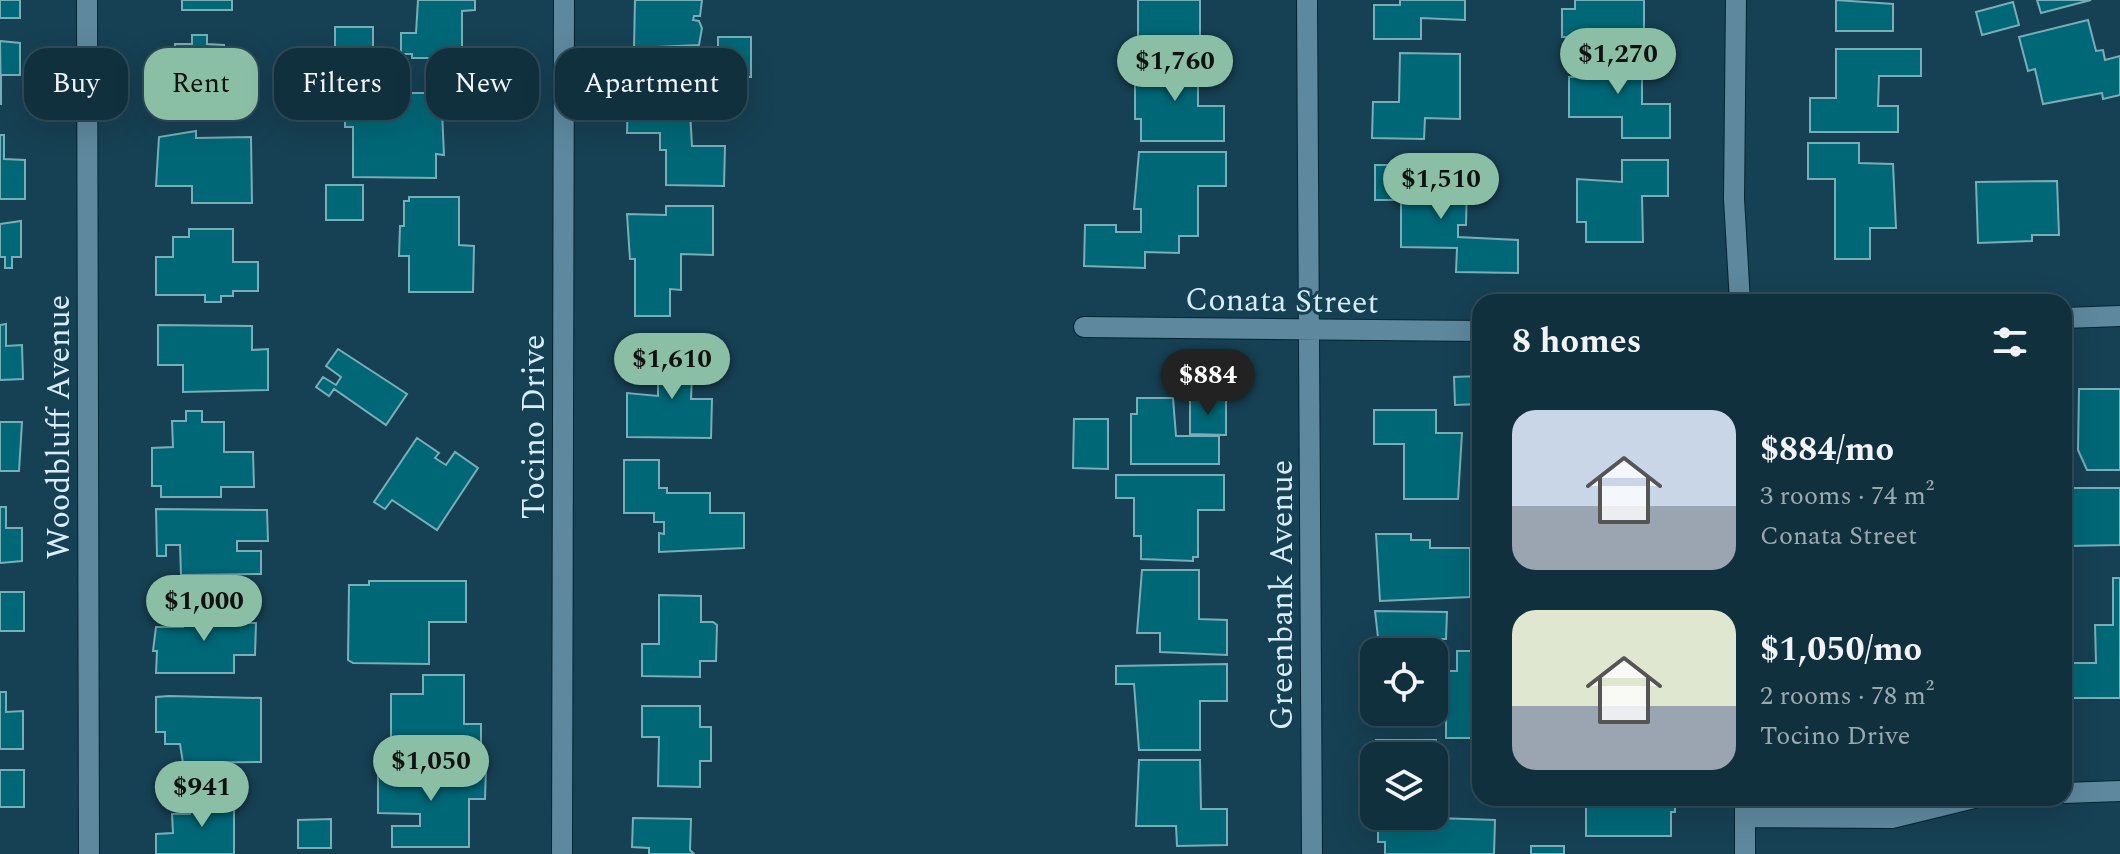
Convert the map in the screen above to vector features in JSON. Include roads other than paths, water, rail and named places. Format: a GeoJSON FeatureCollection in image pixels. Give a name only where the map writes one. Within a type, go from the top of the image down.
{"type":"FeatureCollection","features":[{"type":"Feature","properties":{"kind":"street","name":"Woodbluff Avenue"},"geometry":{"type":"LineString","coordinates":[[87,0],[89,854]]}},
{"type":"Feature","properties":{"kind":"street","name":"Tocino Drive"},"geometry":{"type":"LineString","coordinates":[[562,854],[564,0]]}},
{"type":"Feature","properties":{"kind":"street","name":"Greenbank Avenue"},"geometry":{"type":"LineString","coordinates":[[1307,0],[1312,854]]}},
{"type":"Feature","properties":{"kind":"street"},"geometry":{"type":"LineString","coordinates":[[1736,0],[1734,199],[1740,294]]}},
{"type":"Feature","properties":{"kind":"street"},"geometry":{"type":"LineString","coordinates":[[2072,318],[2120,316]]}},
{"type":"Feature","properties":{"kind":"street","name":"Conata Street"},"geometry":{"type":"LineString","coordinates":[[1084,327],[1309,332],[1472,331]]}},
{"type":"Feature","properties":{"kind":"street"},"geometry":{"type":"LineString","coordinates":[[2072,793],[2120,791]]}},
{"type":"Feature","properties":{"kind":"street"},"geometry":{"type":"LineString","coordinates":[[1745,854],[1745,808],[1892,818],[1941,806]]}}]}
